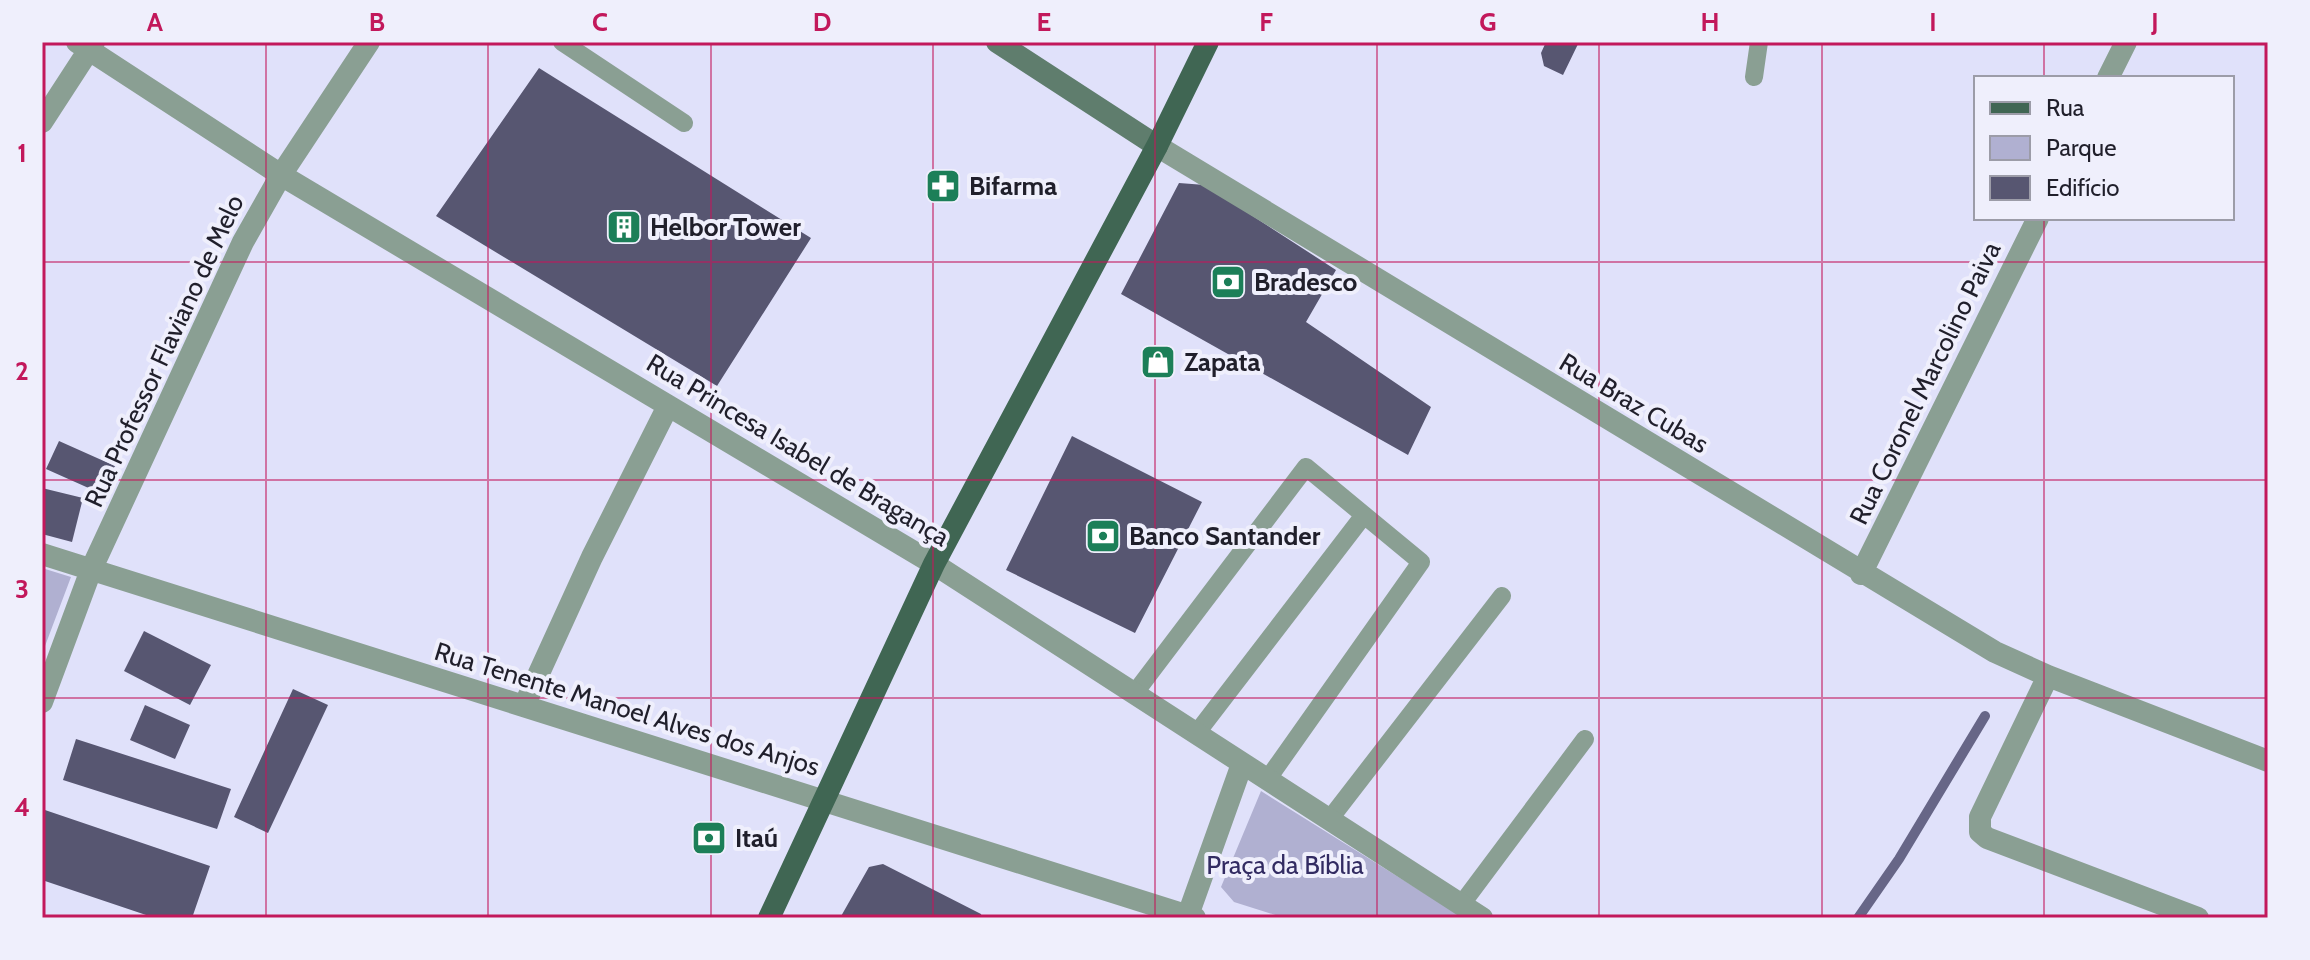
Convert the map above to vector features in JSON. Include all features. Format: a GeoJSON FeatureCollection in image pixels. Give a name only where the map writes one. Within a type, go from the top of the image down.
{"type":"FeatureCollection","features":[{"type":"Feature","properties":{"kind":"main road","name":"Rua Braz Cubas"},"geometry":{"type":"LineString","coordinates":[[997,42],[1157,146]]}},
{"type":"Feature","properties":{"kind":"main road"},"geometry":{"type":"LineString","coordinates":[[769,918],[934,564],[1157,146],[1208,42]]}},
{"type":"Feature","properties":{"kind":"street","name":"Rua Professor Flaviano de Melo"},"geometry":{"type":"LineString","coordinates":[[42,702],[91,570],[217,294],[281,175],[369,42]]}},
{"type":"Feature","properties":{"kind":"street"},"geometry":{"type":"LineString","coordinates":[[2109,76],[2126,42]]}},
{"type":"Feature","properties":{"kind":"street","name":"Rua Princesa Isabel de Bragança"},"geometry":{"type":"LineString","coordinates":[[87,45],[281,175],[934,564],[1482,918]]}},
{"type":"Feature","properties":{"kind":"street"},"geometry":{"type":"LineString","coordinates":[[42,122],[87,45]]}},
{"type":"Feature","properties":{"kind":"street","name":"Rua Braz Cubas"},"geometry":{"type":"LineString","coordinates":[[1157,146],[1861,574],[1995,652],[2048,676],[2268,761]]}},
{"type":"Feature","properties":{"kind":"street","name":"Rua Coronel Marcolino Paiva"},"geometry":{"type":"LineString","coordinates":[[1861,574],[2037,220]]}},
{"type":"Feature","properties":{"kind":"street"},"geometry":{"type":"LineString","coordinates":[[524,706],[592,557],[668,406]]}},
{"type":"Feature","properties":{"kind":"street","name":"Rua Tenente Manoel Alves dos Anjos"},"geometry":{"type":"LineString","coordinates":[[42,554],[1190,917]]}},
{"type":"Feature","properties":{"kind":"street"},"geometry":{"type":"LineString","coordinates":[[2048,676],[1980,817],[1980,832],[1987,838],[2198,918]]}},
{"type":"Feature","properties":{"kind":"street"},"geometry":{"type":"LineString","coordinates":[[1190,917],[1242,764]]}},
{"type":"Feature","properties":{"kind":"lane"},"geometry":{"type":"LineString","coordinates":[[562,42],[684,123]]}},
{"type":"Feature","properties":{"kind":"lane"},"geometry":{"type":"LineString","coordinates":[[1754,77],[1759,42]]}},
{"type":"Feature","properties":{"kind":"lane"},"geometry":{"type":"LineString","coordinates":[[1134,694],[1306,467],[1421,562],[1267,780]]}},
{"type":"Feature","properties":{"kind":"lane"},"geometry":{"type":"LineString","coordinates":[[1196,734],[1364,515]]}},
{"type":"Feature","properties":{"kind":"lane"},"geometry":{"type":"LineString","coordinates":[[1329,820],[1502,596]]}},
{"type":"Feature","properties":{"kind":"lane"},"geometry":{"type":"LineString","coordinates":[[1461,905],[1585,739]]}},
{"type":"Feature","properties":{"kind":"green space"},"geometry":{"type":"Polygon","coordinates":[[[42,568],[71,577],[42,654],[42,568]]]}},
{"type":"Feature","properties":{"kind":"green space","name":"Praça da Bíblia"},"geometry":{"type":"Polygon","coordinates":[[[1261,791],[1464,918],[1285,918],[1234,902],[1221,887],[1261,791]]]}},
{"type":"Feature","properties":{"kind":"building"},"geometry":{"type":"Polygon","coordinates":[[[1546,42],[1579,42],[1563,75],[1544,66],[1541,53],[1546,42]]]}},
{"type":"Feature","properties":{"kind":"building","name":"Helbor Tower"},"geometry":{"type":"Polygon","coordinates":[[[539,68],[811,238],[717,386],[436,216],[539,68]]]}},
{"type":"Feature","properties":{"kind":"building","name":"Bradesco"},"geometry":{"type":"Polygon","coordinates":[[[1179,183],[1205,185],[1336,270],[1306,322],[1431,407],[1408,455],[1121,294],[1179,183]]]}},
{"type":"Feature","properties":{"kind":"building","name":"Banco Santander"},"geometry":{"type":"Polygon","coordinates":[[[1072,436],[1202,502],[1135,633],[1006,570],[1072,436]]]}},
{"type":"Feature","properties":{"kind":"building"},"geometry":{"type":"Polygon","coordinates":[[[59,441],[115,466],[102,494],[46,469],[59,441]]]}},
{"type":"Feature","properties":{"kind":"building"},"geometry":{"type":"Polygon","coordinates":[[[42,488],[83,498],[72,542],[42,534],[42,488]]]}},
{"type":"Feature","properties":{"kind":"building"},"geometry":{"type":"Polygon","coordinates":[[[144,631],[211,665],[190,705],[124,671],[144,631]]]}},
{"type":"Feature","properties":{"kind":"building"},"geometry":{"type":"Polygon","coordinates":[[[293,689],[328,705],[268,833],[234,817],[293,689]]]}},
{"type":"Feature","properties":{"kind":"building"},"geometry":{"type":"Polygon","coordinates":[[[145,705],[190,725],[175,759],[130,740],[145,705]]]}},
{"type":"Feature","properties":{"kind":"building"},"geometry":{"type":"Polygon","coordinates":[[[76,739],[231,789],[217,829],[63,780],[76,739]]]}},
{"type":"Feature","properties":{"kind":"building"},"geometry":{"type":"Polygon","coordinates":[[[42,809],[210,866],[192,918],[155,918],[42,880],[42,809]]]}},
{"type":"Feature","properties":{"kind":"building"},"geometry":{"type":"Polygon","coordinates":[[[883,864],[981,914],[982,918],[840,918],[869,867],[883,864]]]}},
{"type":"Feature","properties":{"kind":"waterway"},"geometry":{"type":"LineString","coordinates":[[1858,918],[1899,859],[1985,716]]}},
{"type":"Feature","properties":{"kind":"place","name":"Bifarma"},"geometry":{"type":"Point","coordinates":[943,186]}},
{"type":"Feature","properties":{"kind":"place","name":"Helbor Tower"},"geometry":{"type":"Point","coordinates":[624,227]}},
{"type":"Feature","properties":{"kind":"place","name":"Bradesco"},"geometry":{"type":"Point","coordinates":[1228,282]}},
{"type":"Feature","properties":{"kind":"place","name":"Zapata"},"geometry":{"type":"Point","coordinates":[1158,362]}},
{"type":"Feature","properties":{"kind":"place","name":"Banco Santander"},"geometry":{"type":"Point","coordinates":[1103,536]}},
{"type":"Feature","properties":{"kind":"place","name":"Itaú"},"geometry":{"type":"Point","coordinates":[709,838]}}]}
